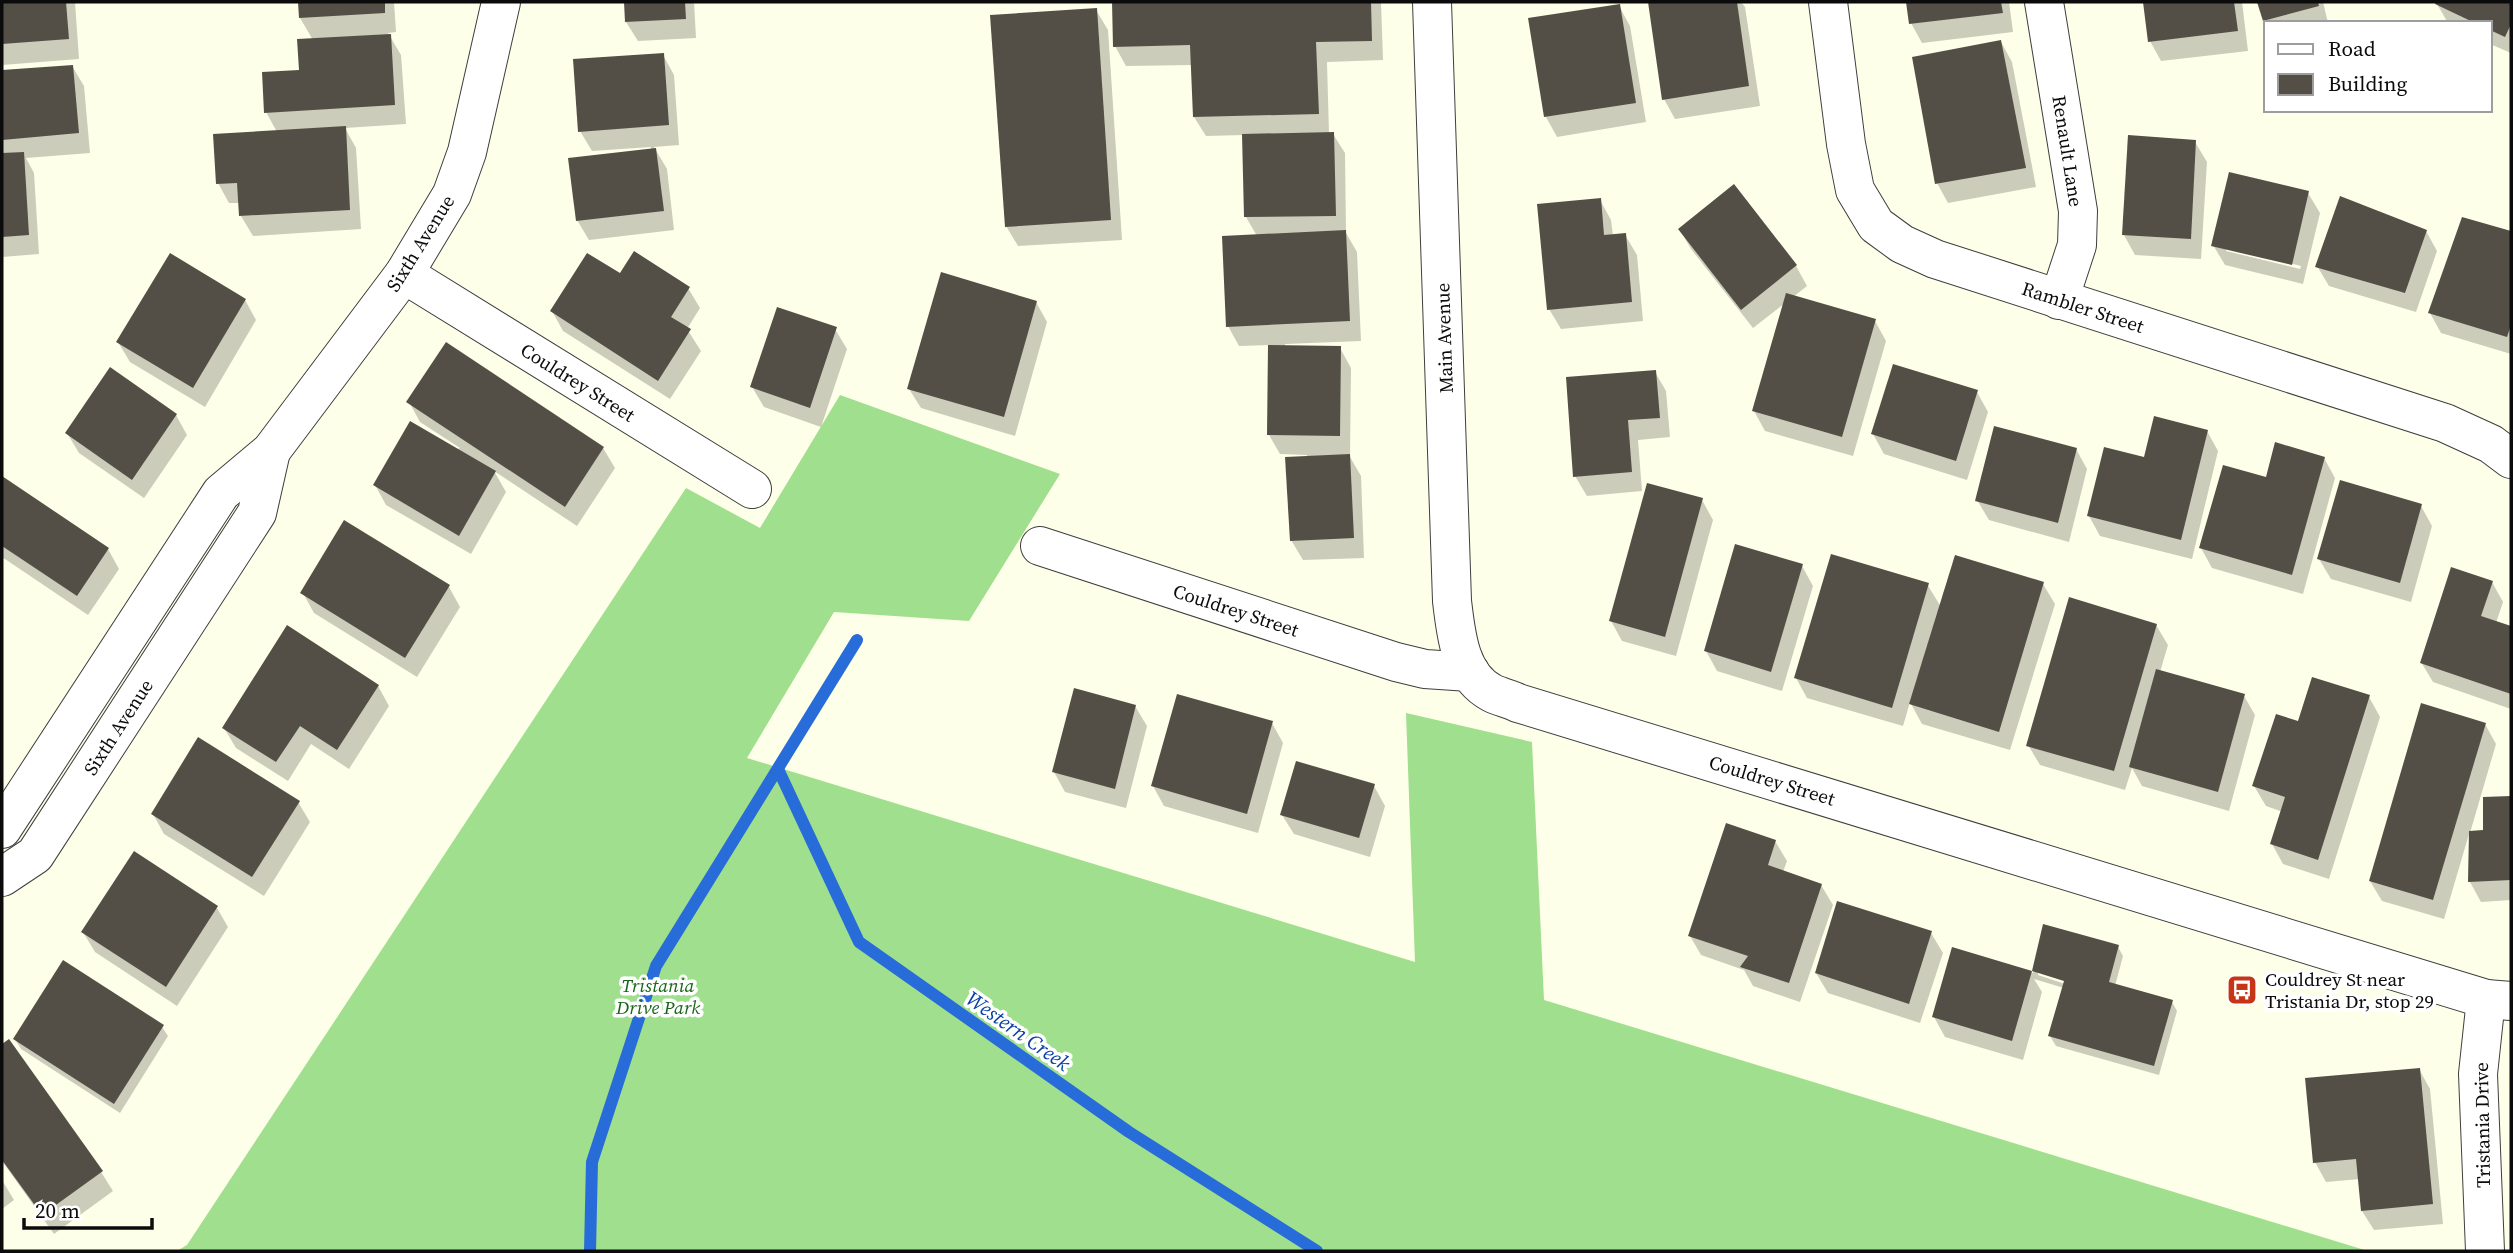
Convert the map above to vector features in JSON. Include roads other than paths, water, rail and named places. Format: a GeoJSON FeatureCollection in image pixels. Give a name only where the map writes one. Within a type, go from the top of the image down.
{"type":"FeatureCollection","features":[{"type":"Feature","properties":{"kind":"street","name":"Sixth Avenue"},"geometry":{"type":"LineString","coordinates":[[2,830],[221,493],[271,451],[404,274],[452,194],[464,163],[502,2]]}},
{"type":"Feature","properties":{"kind":"street","name":"Main Avenue"},"geometry":{"type":"LineString","coordinates":[[1432,2],[1452,601],[1458,646],[1470,672]]}},
{"type":"Feature","properties":{"kind":"street","name":"Rambler Street"},"geometry":{"type":"LineString","coordinates":[[1829,2],[1846,144],[1855,190],[1875,225],[1902,243],[1935,259],[2445,423],[2491,443],[2511,459]]}},
{"type":"Feature","properties":{"kind":"street","name":"Renault Lane"},"geometry":{"type":"LineString","coordinates":[[2044,2],[2078,211],[2077,245],[2059,300]]}},
{"type":"Feature","properties":{"kind":"street","name":"Couldrey Street"},"geometry":{"type":"LineString","coordinates":[[404,274],[752,489]]}},
{"type":"Feature","properties":{"kind":"street","name":"Sixth Avenue"},"geometry":{"type":"LineString","coordinates":[[2,877],[36,855],[257,513],[271,451]]}},
{"type":"Feature","properties":{"kind":"street","name":"Couldrey Street"},"geometry":{"type":"LineString","coordinates":[[1040,547],[1396,662],[1425,669],[1470,672],[1490,692],[1518,702],[2499,1000]]}},
{"type":"Feature","properties":{"kind":"street","name":"Tristania Drive"},"geometry":{"type":"LineString","coordinates":[[2485,1251],[2478,1074],[2499,1000]]}},
{"type":"Feature","properties":{"kind":"waterway","name":"Western Creek"},"geometry":{"type":"LineString","coordinates":[[590,1251],[592,1162],[656,966],[857,640]]}},
{"type":"Feature","properties":{"kind":"waterway","name":"Western Creek"},"geometry":{"type":"LineString","coordinates":[[778,769],[859,942],[1129,1132],[1317,1251]]}},
{"type":"Feature","properties":{"kind":"place","name":"Couldrey St near Tristania Dr, stop 29"},"geometry":{"type":"Point","coordinates":[2242,990]}},
{"type":"Feature","properties":{"kind":"park label","name":"Tristania Drive Park"},"geometry":{"type":"Point","coordinates":[658,996]}}]}
